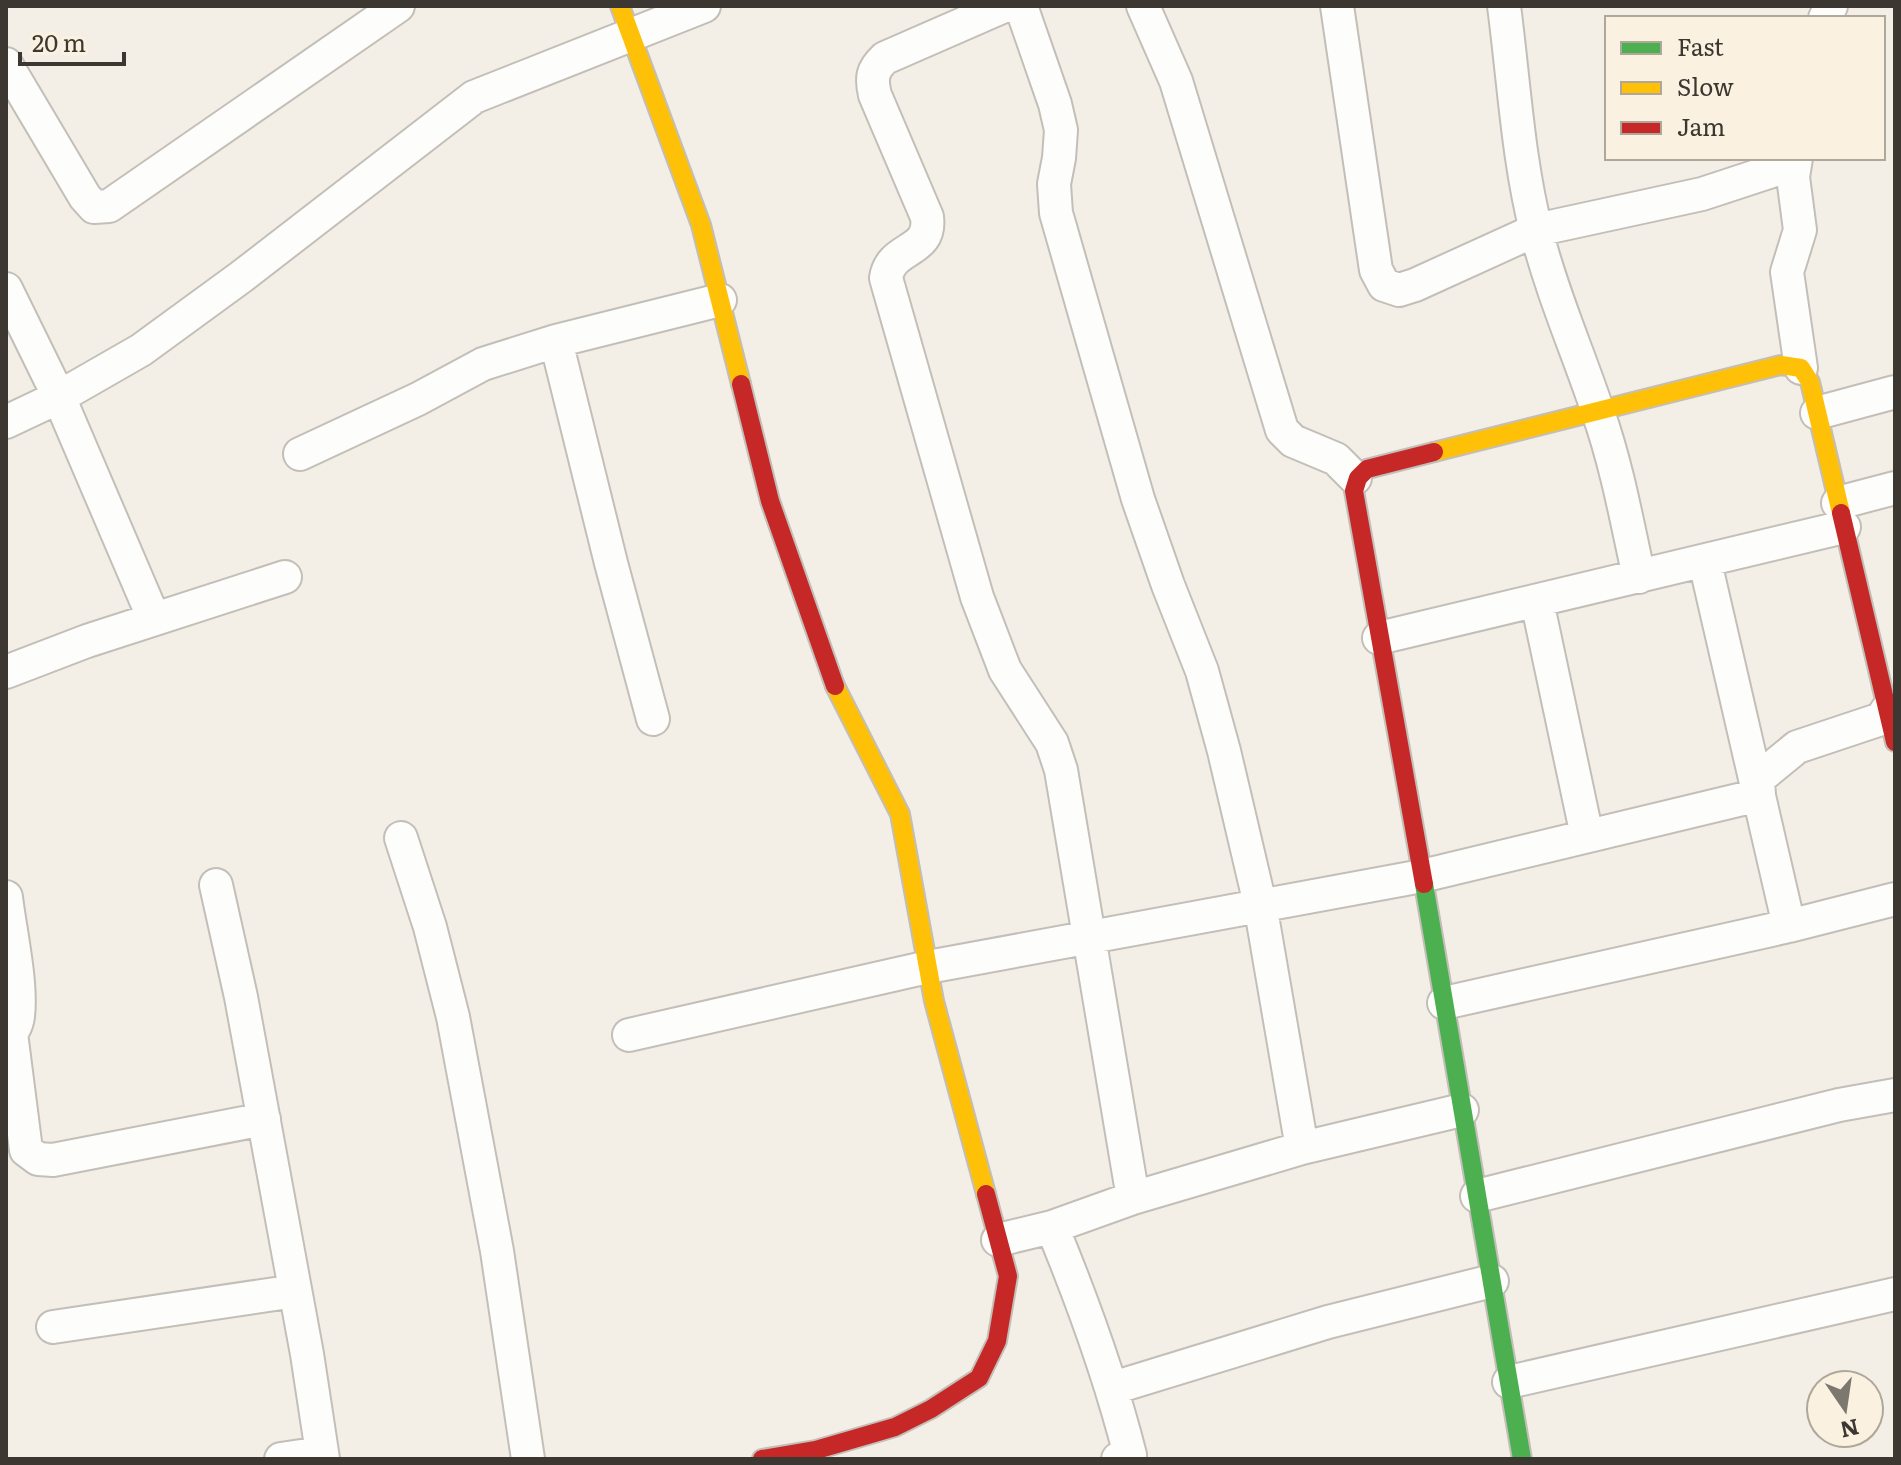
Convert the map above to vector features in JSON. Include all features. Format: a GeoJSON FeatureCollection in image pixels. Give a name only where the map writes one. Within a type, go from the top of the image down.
{"type":"FeatureCollection","features":[{"type":"Feature","properties":{"kind":"street"},"geometry":{"type":"LineString","coordinates":[[6,64],[85,197],[94,207],[109,206],[398,6]]}},
{"type":"Feature","properties":{"kind":"street"},"geometry":{"type":"LineString","coordinates":[[6,422],[59,397],[141,350],[474,97],[626,20],[704,6]]}},
{"type":"Feature","properties":{"kind":"street"},"geometry":{"type":"LineString","coordinates":[[1004,6],[885,58],[874,68],[872,80],[875,95],[927,217],[929,229],[924,240],[896,257],[888,267],[886,278],[977,597],[1005,670],[1052,743],[1061,770],[1133,1198]]}},
{"type":"Feature","properties":{"kind":"street"},"geometry":{"type":"LineString","coordinates":[[1021,6],[1061,130],[1054,184],[1056,213],[1138,499],[1202,671],[1260,904],[1302,1148]]}},
{"type":"Feature","properties":{"kind":"street"},"geometry":{"type":"LineString","coordinates":[[1143,6],[1176,81],[1282,430],[1293,441],[1336,459],[1355,478]]}},
{"type":"Feature","properties":{"kind":"street"},"geometry":{"type":"LineString","coordinates":[[1337,6],[1376,270],[1384,285],[1399,290],[1536,230],[1702,194],[1781,168],[1791,160]]}},
{"type":"Feature","properties":{"kind":"street"},"geometry":{"type":"LineString","coordinates":[[1504,6],[1525,172],[1536,230],[1553,293],[1612,456],[1639,577]]}},
{"type":"Feature","properties":{"kind":"street"},"geometry":{"type":"LineString","coordinates":[[626,20],[701,225],[770,501],[828,673],[900,814],[934,1001],[1008,1276],[997,1341],[979,1378],[861,1449],[762,1459]]}},
{"type":"Feature","properties":{"kind":"street"},"geometry":{"type":"LineString","coordinates":[[1794,160],[1800,230],[1787,272],[1801,368],[1810,382],[1891,709],[1895,742]]}},
{"type":"Feature","properties":{"kind":"street"},"geometry":{"type":"LineString","coordinates":[[6,289],[59,397],[154,619]]}},
{"type":"Feature","properties":{"kind":"street"},"geometry":{"type":"LineString","coordinates":[[300,454],[418,399],[483,364],[556,341],[720,300]]}},
{"type":"Feature","properties":{"kind":"street"},"geometry":{"type":"LineString","coordinates":[[556,341],[653,719]]}},
{"type":"Feature","properties":{"kind":"street"},"geometry":{"type":"LineString","coordinates":[[1522,1459],[1352,491],[1355,478],[1367,469],[1781,365],[1801,368]]}},
{"type":"Feature","properties":{"kind":"street"},"geometry":{"type":"LineString","coordinates":[[1817,413],[1895,392]]}},
{"type":"Feature","properties":{"kind":"street"},"geometry":{"type":"LineString","coordinates":[[1379,638],[1705,562],[1841,515],[1895,488]]}},
{"type":"Feature","properties":{"kind":"street"},"geometry":{"type":"LineString","coordinates":[[1705,562],[1789,926]]}},
{"type":"Feature","properties":{"kind":"street"},"geometry":{"type":"LineString","coordinates":[[6,672],[154,619],[285,577]]}},
{"type":"Feature","properties":{"kind":"street"},"geometry":{"type":"LineString","coordinates":[[1537,601],[1587,836]]}},
{"type":"Feature","properties":{"kind":"street"},"geometry":{"type":"LineString","coordinates":[[1759,795],[1758,779],[1797,747],[1881,719],[1891,709]]}},
{"type":"Feature","properties":{"kind":"street"},"geometry":{"type":"LineString","coordinates":[[629,1035],[928,967],[1422,876],[1759,795]]}},
{"type":"Feature","properties":{"kind":"street"},"geometry":{"type":"LineString","coordinates":[[401,838],[430,927],[453,1017],[497,1251],[528,1459]]}},
{"type":"Feature","properties":{"kind":"street"},"geometry":{"type":"LineString","coordinates":[[216,885],[264,1119],[322,1456],[281,1459]]}},
{"type":"Feature","properties":{"kind":"street"},"geometry":{"type":"LineString","coordinates":[[6,898],[18,996],[18,1019],[9,1035],[26,1150],[38,1159],[53,1160],[264,1119]]}},
{"type":"Feature","properties":{"kind":"street"},"geometry":{"type":"LineString","coordinates":[[1444,1003],[1789,926],[1895,899]]}},
{"type":"Feature","properties":{"kind":"street"},"geometry":{"type":"LineString","coordinates":[[1477,1196],[1839,1105],[1895,1095]]}},
{"type":"Feature","properties":{"kind":"street"},"geometry":{"type":"LineString","coordinates":[[998,1240],[1052,1227],[1133,1198],[1302,1148],[1462,1110]]}},
{"type":"Feature","properties":{"kind":"street"},"geometry":{"type":"LineString","coordinates":[[1052,1227],[1087,1312],[1113,1388],[1126,1458]]}},
{"type":"Feature","properties":{"kind":"street"},"geometry":{"type":"LineString","coordinates":[[1113,1388],[1328,1322],[1492,1281]]}},
{"type":"Feature","properties":{"kind":"street"},"geometry":{"type":"LineString","coordinates":[[53,1327],[295,1291]]}},
{"type":"Feature","properties":{"kind":"street"},"geometry":{"type":"LineString","coordinates":[[1509,1382],[1895,1294]]}},
{"type":"Feature","properties":{"kind":"traffic: fast"},"geometry":{"type":"LineString","coordinates":[[1424,884],[1522,1459]]}},
{"type":"Feature","properties":{"kind":"traffic: slow"},"geometry":{"type":"LineString","coordinates":[[620,6],[701,225],[741,384]]}},
{"type":"Feature","properties":{"kind":"traffic: slow"},"geometry":{"type":"LineString","coordinates":[[1434,452],[1781,365],[1801,368],[1810,382],[1841,513]]}},
{"type":"Feature","properties":{"kind":"traffic: slow"},"geometry":{"type":"LineString","coordinates":[[835,686],[900,814],[934,1001],[986,1194]]}},
{"type":"Feature","properties":{"kind":"traffic: jam"},"geometry":{"type":"LineString","coordinates":[[741,384],[770,501],[835,686]]}},
{"type":"Feature","properties":{"kind":"traffic: jam"},"geometry":{"type":"LineString","coordinates":[[1424,884],[1354,491],[1358,478],[1367,469],[1434,452]]}},
{"type":"Feature","properties":{"kind":"traffic: jam"},"geometry":{"type":"LineString","coordinates":[[1841,513],[1895,742]]}},
{"type":"Feature","properties":{"kind":"traffic: jam"},"geometry":{"type":"LineString","coordinates":[[762,1459],[816,1450],[895,1427],[931,1409],[979,1378],[997,1341],[1008,1276],[986,1194]]}}]}
